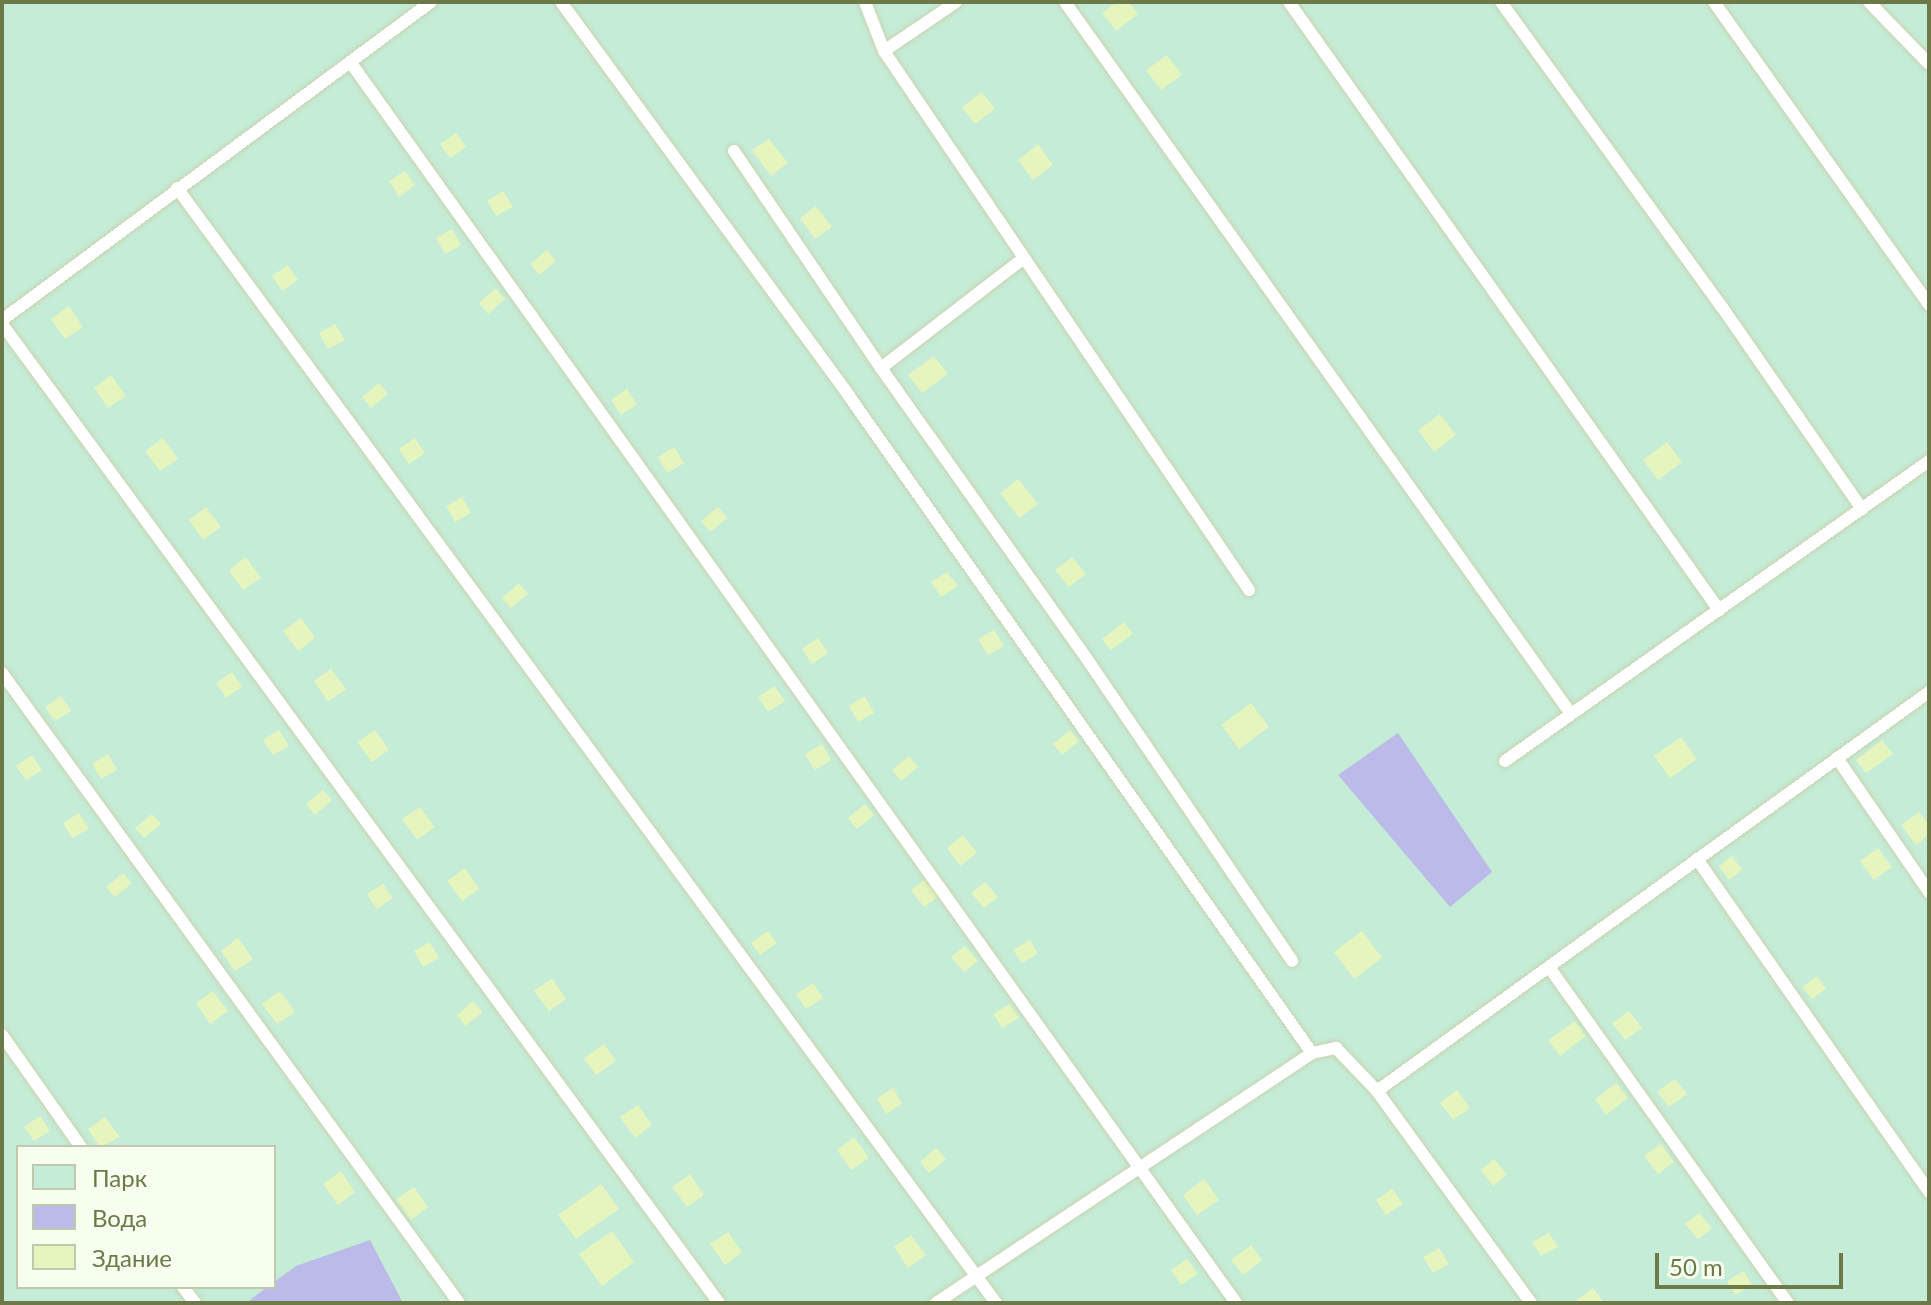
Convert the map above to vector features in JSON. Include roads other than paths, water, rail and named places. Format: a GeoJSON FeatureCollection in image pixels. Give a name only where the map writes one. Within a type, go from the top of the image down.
{"type":"FeatureCollection","features":[{"type":"Feature","properties":{"kind":"lane"},"geometry":{"type":"LineString","coordinates":[[431,2],[177,188],[2,322],[719,1303]]}},
{"type":"Feature","properties":{"kind":"lane"},"geometry":{"type":"LineString","coordinates":[[561,2],[849,396],[1312,1053]]}},
{"type":"Feature","properties":{"kind":"lane"},"geometry":{"type":"LineString","coordinates":[[865,2],[884,51],[1249,590]]}},
{"type":"Feature","properties":{"kind":"lane"},"geometry":{"type":"LineString","coordinates":[[884,51],[956,2]]}},
{"type":"Feature","properties":{"kind":"lane"},"geometry":{"type":"LineString","coordinates":[[1065,2],[1571,714]]}},
{"type":"Feature","properties":{"kind":"lane"},"geometry":{"type":"LineString","coordinates":[[1289,2],[1719,610]]}},
{"type":"Feature","properties":{"kind":"lane"},"geometry":{"type":"LineString","coordinates":[[1501,2],[1722,307],[1862,509]]}},
{"type":"Feature","properties":{"kind":"lane"},"geometry":{"type":"LineString","coordinates":[[1714,2],[1929,305]]}},
{"type":"Feature","properties":{"kind":"lane"},"geometry":{"type":"LineString","coordinates":[[1869,2],[1929,64]]}},
{"type":"Feature","properties":{"kind":"lane"},"geometry":{"type":"LineString","coordinates":[[351,63],[1236,1303]]}},
{"type":"Feature","properties":{"kind":"lane"},"geometry":{"type":"LineString","coordinates":[[734,151],[881,368],[1087,659],[1292,961]]}},
{"type":"Feature","properties":{"kind":"lane"},"geometry":{"type":"LineString","coordinates":[[177,188],[996,1303]]}},
{"type":"Feature","properties":{"kind":"lane"},"geometry":{"type":"LineString","coordinates":[[881,368],[1024,258]]}},
{"type":"Feature","properties":{"kind":"lane"},"geometry":{"type":"LineString","coordinates":[[1505,761],[1929,461]]}},
{"type":"Feature","properties":{"kind":"lane"},"geometry":{"type":"LineString","coordinates":[[2,673],[459,1303]]}},
{"type":"Feature","properties":{"kind":"lane"},"geometry":{"type":"LineString","coordinates":[[1377,1091],[1929,692]]}},
{"type":"Feature","properties":{"kind":"lane"},"geometry":{"type":"LineString","coordinates":[[1837,758],[1929,892]]}},
{"type":"Feature","properties":{"kind":"lane"},"geometry":{"type":"LineString","coordinates":[[1697,859],[1929,1192]]}},
{"type":"Feature","properties":{"kind":"lane"},"geometry":{"type":"LineString","coordinates":[[1549,967],[1788,1303]]}},
{"type":"Feature","properties":{"kind":"lane"},"geometry":{"type":"LineString","coordinates":[[2,1035],[80,1145]]}},
{"type":"Feature","properties":{"kind":"lane"},"geometry":{"type":"LineString","coordinates":[[936,1303],[1312,1053],[1336,1048],[1377,1091],[1531,1303]]}},
{"type":"Feature","properties":{"kind":"water"},"geometry":{"type":"Polygon","coordinates":[[[1398,733],[1492,872],[1450,907],[1338,775],[1398,733]]]}},
{"type":"Feature","properties":{"kind":"water"},"geometry":{"type":"Polygon","coordinates":[[[370,1240],[403,1303],[246,1303],[264,1289],[276,1289],[276,1281],[296,1266],[370,1240]]]}}]}
